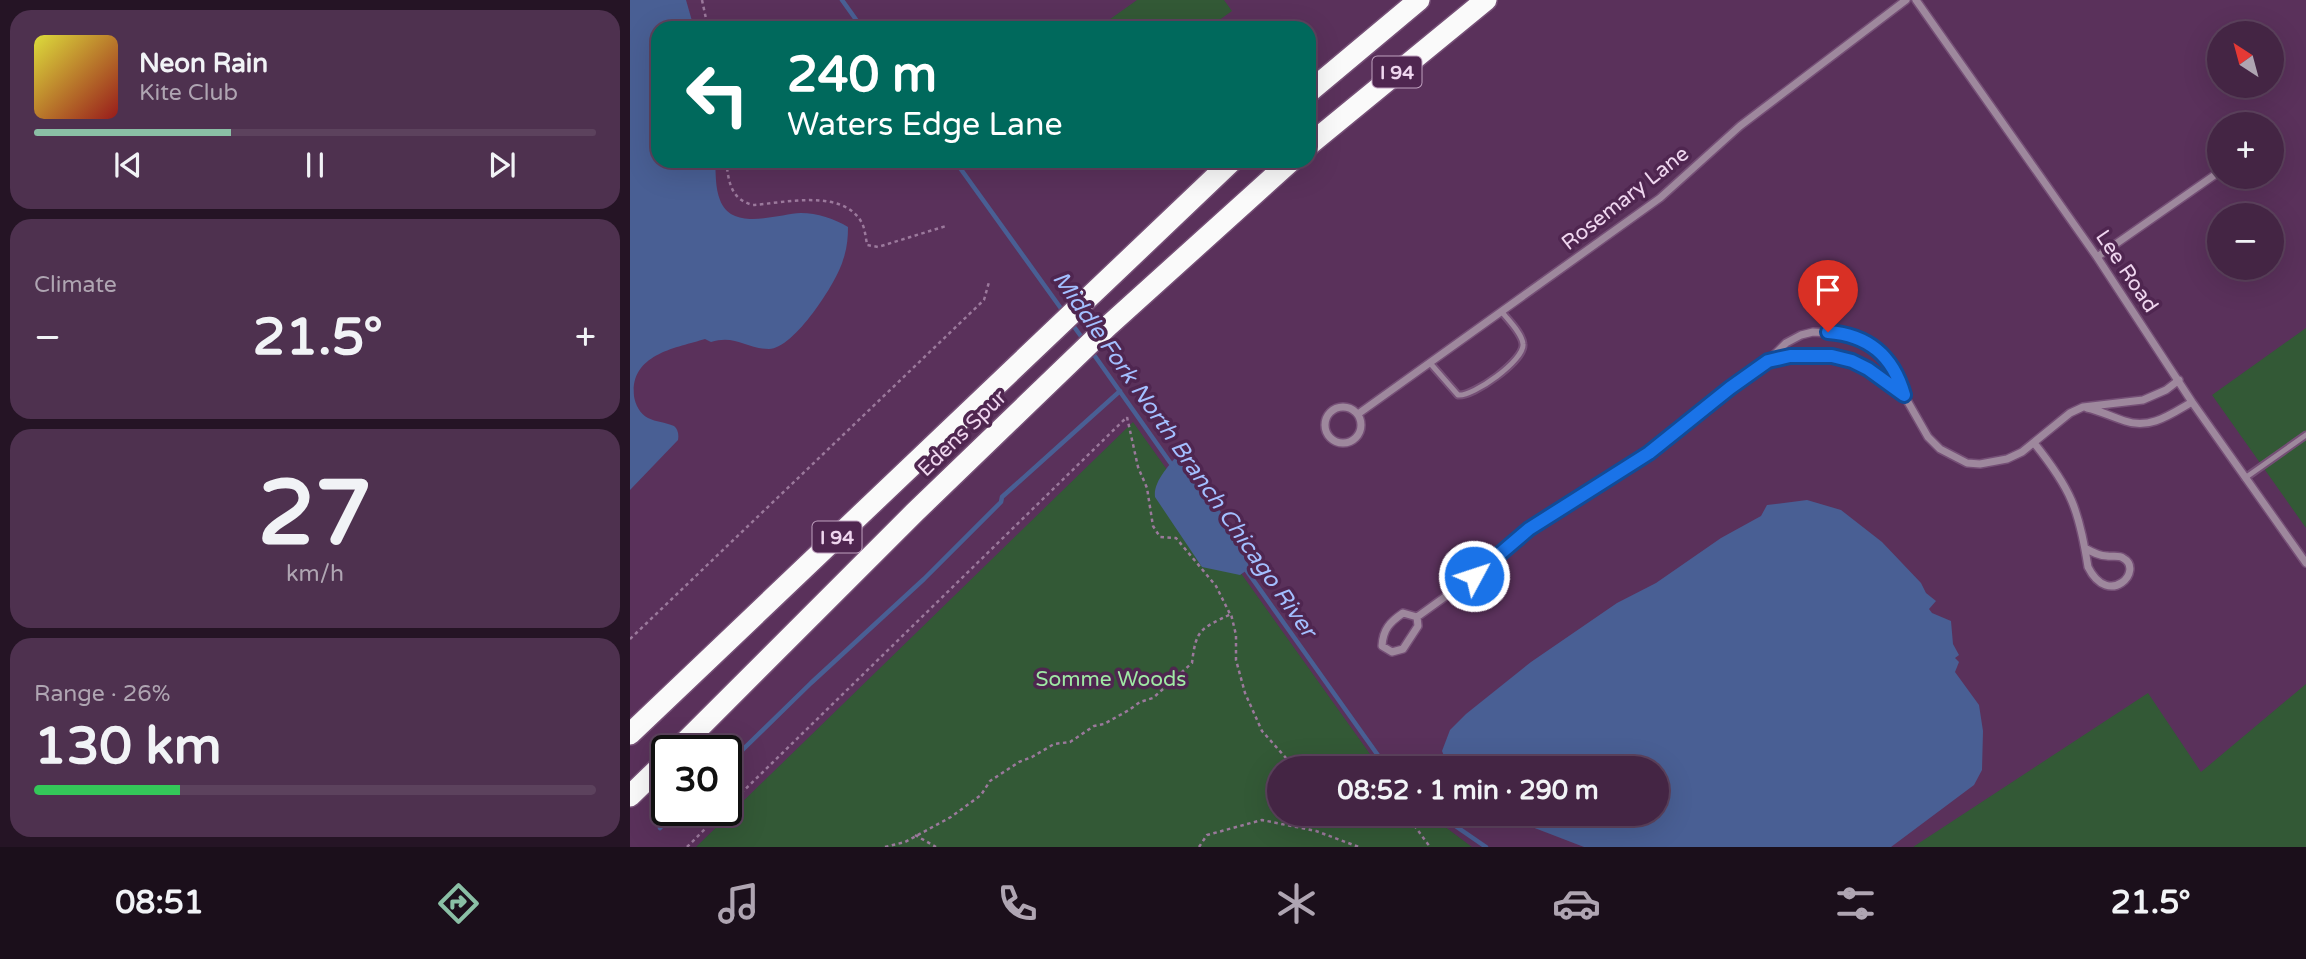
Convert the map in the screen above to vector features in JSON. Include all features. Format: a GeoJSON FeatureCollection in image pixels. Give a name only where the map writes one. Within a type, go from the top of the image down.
{"type":"FeatureCollection","features":[{"type":"Feature","properties":{"kind":"highway","name":"I 94"},"geometry":{"type":"LineString","coordinates":[[1316,86],[1419,0]]}},
{"type":"Feature","properties":{"kind":"highway","name":"I 94"},"geometry":{"type":"LineString","coordinates":[[1316,139],[1486,0]]}},
{"type":"Feature","properties":{"kind":"highway","name":"Edens Spur"},"geometry":{"type":"LineString","coordinates":[[630,734],[1225,168]]}},
{"type":"Feature","properties":{"kind":"highway","name":"Edens Spur"},"geometry":{"type":"LineString","coordinates":[[692,735],[914,513],[1107,327],[1283,168]]}},
{"type":"Feature","properties":{"kind":"highway"},"geometry":{"type":"LineString","coordinates":[[630,796],[651,776]]}},
{"type":"Feature","properties":{"kind":"street","name":"Rosemary Lane"},"geometry":{"type":"LineString","coordinates":[[1359,414],[1660,198],[1740,126],[1906,0]]}},
{"type":"Feature","properties":{"kind":"street","name":"Lee Road"},"geometry":{"type":"LineString","coordinates":[[1916,0],[2097,257],[2192,402],[2306,563]]}},
{"type":"Feature","properties":{"kind":"street"},"geometry":{"type":"LineString","coordinates":[[2097,257],[2207,180]]}},
{"type":"Feature","properties":{"kind":"street"},"geometry":{"type":"LineString","coordinates":[[1416,617],[1474,576],[1529,529],[1649,453],[1768,361],[1786,343],[1801,335],[1814,332],[1846,334],[1865,342],[1888,360],[1928,437],[1940,449],[1967,463],[1980,464],[2007,458],[2034,443],[2059,419],[2083,407],[2143,400],[2166,390],[2179,380]]}},
{"type":"Feature","properties":{"kind":"street"},"geometry":{"type":"LineString","coordinates":[[1768,361],[1790,356],[1832,356],[1852,361],[1904,395]]}},
{"type":"Feature","properties":{"kind":"street"},"geometry":{"type":"LineString","coordinates":[[2083,407],[2138,425],[2160,420],[2192,402]]}},
{"type":"Feature","properties":{"kind":"street"},"geometry":{"type":"LineString","coordinates":[[1345,406],[1359,414],[1362,427],[1353,440],[1340,443],[1329,436],[1325,423],[1331,411],[1345,406]]}},
{"type":"Feature","properties":{"kind":"street"},"geometry":{"type":"LineString","coordinates":[[2034,443],[2066,487],[2080,519],[2088,566],[2096,579],[2109,586],[2120,586],[2125,581],[2129,570],[2122,556],[2101,555],[2085,548]]}},
{"type":"Feature","properties":{"kind":"street"},"geometry":{"type":"LineString","coordinates":[[1403,613],[1416,617],[1418,626],[1403,649],[1392,652],[1382,646],[1382,634],[1391,621],[1403,613]]}},
{"type":"Feature","properties":{"kind":"lane"},"geometry":{"type":"LineString","coordinates":[[1430,363],[1458,395],[1471,393],[1481,387],[1518,358],[1522,351],[1520,337],[1502,312]]}},
{"type":"Feature","properties":{"kind":"lane"},"geometry":{"type":"LineString","coordinates":[[2245,478],[2306,435]]}},
{"type":"Feature","properties":{"kind":"path"},"geometry":{"type":"LineString","coordinates":[[702,0],[706,21]]}},
{"type":"Feature","properties":{"kind":"path"},"geometry":{"type":"LineString","coordinates":[[727,168],[732,192],[744,203],[753,205],[806,199],[845,207],[862,223],[867,245],[878,247],[946,226]]}},
{"type":"Feature","properties":{"kind":"path"},"geometry":{"type":"LineString","coordinates":[[630,639],[985,300],[989,282]]}},
{"type":"Feature","properties":{"kind":"path"},"geometry":{"type":"LineString","coordinates":[[742,792],[1127,418],[1138,467],[1147,488],[1153,526],[1160,537],[1176,538],[1216,586],[1231,614],[1236,635],[1236,660],[1245,692],[1262,731],[1284,756]]}},
{"type":"Feature","properties":{"kind":"path"},"geometry":{"type":"LineString","coordinates":[[885,847],[896,845],[961,810],[981,795],[990,781],[1019,762],[1032,758],[1054,744],[1070,741],[1145,699],[1153,698],[1192,663],[1194,645],[1200,630],[1231,614]]}},
{"type":"Feature","properties":{"kind":"path"},"geometry":{"type":"LineString","coordinates":[[1199,847],[1207,835],[1262,820],[1316,831],[1359,847]]}},
{"type":"Feature","properties":{"kind":"path"},"geometry":{"type":"LineString","coordinates":[[687,847],[708,826]]}},
{"type":"Feature","properties":{"kind":"path"},"geometry":{"type":"LineString","coordinates":[[1415,826],[1430,847]]}},
{"type":"Feature","properties":{"kind":"path"},"geometry":{"type":"LineString","coordinates":[[915,835],[936,847]]}},
{"type":"Feature","properties":{"kind":"green space"},"geometry":{"type":"Polygon","coordinates":[[[1137,0],[1224,0],[1232,11],[1218,21],[1107,21],[1137,0]]]}},
{"type":"Feature","properties":{"kind":"green space"},"geometry":{"type":"Polygon","coordinates":[[[2306,328],[2306,528],[2212,395],[2306,328]]]}},
{"type":"Feature","properties":{"kind":"green space","name":"Somme Woods"},"geometry":{"type":"Polygon","coordinates":[[[1133,422],[1371,756],[1267,756],[1267,826],[1444,826],[1472,847],[696,847],[718,826],[742,826],[742,802],[1133,422]]]}},
{"type":"Feature","properties":{"kind":"green space"},"geometry":{"type":"Polygon","coordinates":[[[2306,684],[2306,847],[1913,847],[2148,693],[2201,772],[2306,684]]]}},
{"type":"Feature","properties":{"kind":"water"},"geometry":{"type":"Polygon","coordinates":[[[630,0],[686,0],[692,21],[651,21],[651,168],[715,168],[720,200],[734,216],[756,219],[807,213],[826,217],[848,227],[847,244],[839,270],[824,298],[802,327],[779,346],[769,349],[734,341],[711,342],[705,339],[657,355],[639,371],[634,396],[638,408],[648,418],[674,426],[678,440],[630,490],[630,0]]]}},
{"type":"Feature","properties":{"kind":"water"},"geometry":{"type":"Polygon","coordinates":[[[1179,453],[1257,563],[1240,575],[1202,567],[1155,497],[1159,479],[1179,453]]]}},
{"type":"Feature","properties":{"kind":"water"},"geometry":{"type":"Polygon","coordinates":[[[1807,500],[1841,510],[1882,542],[1921,583],[1926,593],[1936,601],[1929,609],[1932,613],[1951,621],[1953,644],[1959,655],[1955,658],[1959,662],[1955,672],[1979,705],[1983,731],[1982,770],[1974,785],[1891,847],[1584,847],[1531,826],[1669,826],[1669,756],[1444,756],[1442,751],[1450,730],[1531,662],[1617,603],[1656,583],[1721,538],[1761,516],[1767,505],[1807,500]]]}},
{"type":"Feature","properties":{"kind":"waterway","name":"Middle Fork North Branch Chicago River"},"geometry":{"type":"LineString","coordinates":[[842,0],[857,21]]}},
{"type":"Feature","properties":{"kind":"waterway","name":"Middle Fork North Branch Chicago River"},"geometry":{"type":"LineString","coordinates":[[960,168],[1065,314]]}},
{"type":"Feature","properties":{"kind":"waterway","name":"Middle Fork North Branch Chicago River"},"geometry":{"type":"LineString","coordinates":[[1072,324],[1083,339]]}},
{"type":"Feature","properties":{"kind":"waterway","name":"Middle Fork North Branch Chicago River"},"geometry":{"type":"LineString","coordinates":[[1092,352],[1174,468]]}},
{"type":"Feature","properties":{"kind":"waterway"},"geometry":{"type":"LineString","coordinates":[[742,750],[924,579],[1001,502],[1002,497],[1120,391]]}},
{"type":"Feature","properties":{"kind":"waterway","name":"Middle Fork North Branch Chicago River"},"geometry":{"type":"LineString","coordinates":[[1244,567],[1378,756]]}},
{"type":"Feature","properties":{"kind":"waterway","name":"Middle Fork North Branch Chicago River"},"geometry":{"type":"LineString","coordinates":[[1455,826],[1486,847]]}},
{"type":"Feature","properties":{"kind":"route"},"geometry":{"type":"LineString","coordinates":[[1474,576],[1529,529],[1649,453],[1768,361],[1790,356],[1832,356],[1868,369],[1890,382],[1904,395],[1895,369],[1877,349],[1846,334],[1828,332]]}}]}
